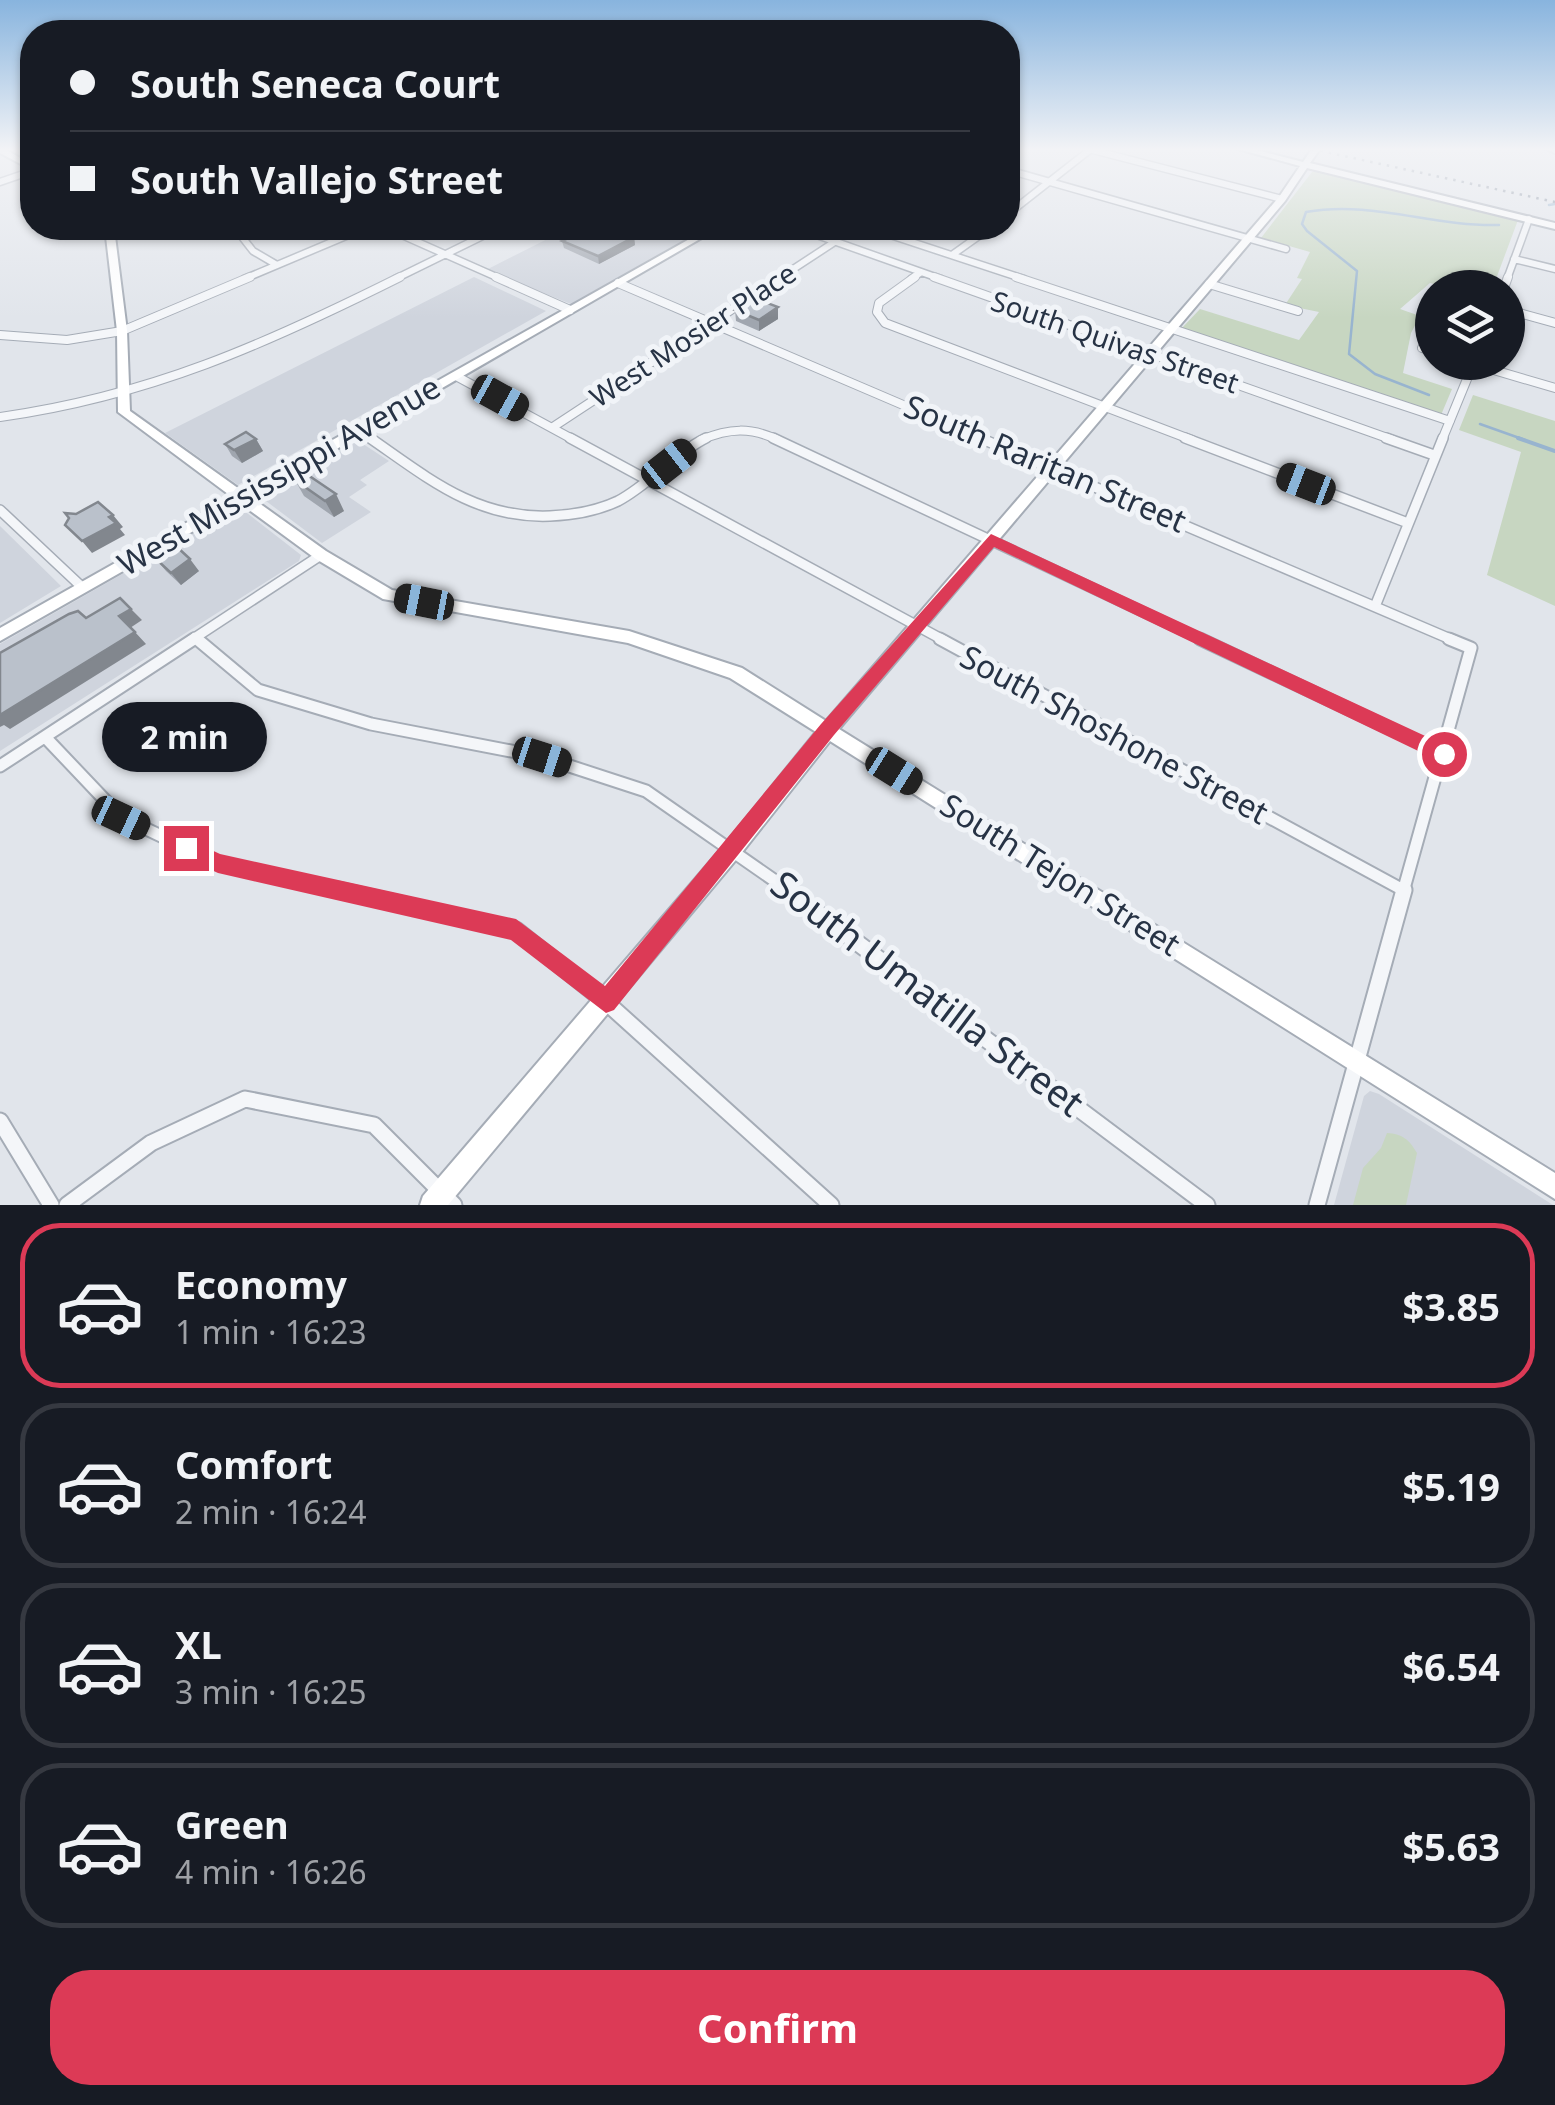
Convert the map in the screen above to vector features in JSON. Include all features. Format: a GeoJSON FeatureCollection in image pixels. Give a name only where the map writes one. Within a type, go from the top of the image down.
{"type":"FeatureCollection","features":[{"type":"Feature","properties":{"kind":"street"},"geometry":{"type":"LineString","coordinates":[[1133,205],[1286,249]]}},
{"type":"Feature","properties":{"kind":"street"},"geometry":{"type":"LineString","coordinates":[[67,1205],[151,1143],[245,1099],[374,1125],[443,1201],[828,730],[1277,205]]}},
{"type":"Feature","properties":{"kind":"street"},"geometry":{"type":"LineString","coordinates":[[1477,205],[1555,226]]}},
{"type":"Feature","properties":{"kind":"street"},"geometry":{"type":"LineString","coordinates":[[1510,270],[1528,220]]}},
{"type":"Feature","properties":{"kind":"street"},"geometry":{"type":"LineString","coordinates":[[111,240],[122,331],[123,396]]}},
{"type":"Feature","properties":{"kind":"street"},"geometry":{"type":"LineString","coordinates":[[245,240],[277,265]]}},
{"type":"Feature","properties":{"kind":"street"},"geometry":{"type":"LineString","coordinates":[[0,336],[68,340],[122,331],[336,240]]}},
{"type":"Feature","properties":{"kind":"street"},"geometry":{"type":"LineString","coordinates":[[413,240],[570,310]]}},
{"type":"Feature","properties":{"kind":"street"},"geometry":{"type":"LineString","coordinates":[[0,418],[123,396],[194,373],[474,240]]}},
{"type":"Feature","properties":{"kind":"street","name":"West Mississippi Avenue"},"geometry":{"type":"LineString","coordinates":[[0,635],[694,240]]}},
{"type":"Feature","properties":{"kind":"street","name":"South Quivas Street"},"geometry":{"type":"LineString","coordinates":[[826,240],[1434,454]]}},
{"type":"Feature","properties":{"kind":"street"},"geometry":{"type":"LineString","coordinates":[[906,240],[1450,421]]}},
{"type":"Feature","properties":{"kind":"street"},"geometry":{"type":"LineString","coordinates":[[952,255],[973,240]]}},
{"type":"Feature","properties":{"kind":"street","name":"West Mosier Place"},"geometry":{"type":"LineString","coordinates":[[553,427],[833,243]]}},
{"type":"Feature","properties":{"kind":"street"},"geometry":{"type":"LineString","coordinates":[[1514,259],[1555,270]]}},
{"type":"Feature","properties":{"kind":"street"},"geometry":{"type":"LineString","coordinates":[[920,273],[879,304],[877,312],[885,323],[1408,523]]}},
{"type":"Feature","properties":{"kind":"street","name":"South Raritan Street"},"geometry":{"type":"LineString","coordinates":[[618,283],[1376,604],[1471,648],[1444,754]]}},
{"type":"Feature","properties":{"kind":"street"},"geometry":{"type":"LineString","coordinates":[[1209,284],[1298,311]]}},
{"type":"Feature","properties":{"kind":"street"},"geometry":{"type":"LineString","coordinates":[[1525,315],[1555,323]]}},
{"type":"Feature","properties":{"kind":"street","name":"South Shoshone Street"},"geometry":{"type":"LineString","coordinates":[[456,376],[1405,891]]}},
{"type":"Feature","properties":{"kind":"street"},"geometry":{"type":"LineString","coordinates":[[1525,379],[1555,388]]}},
{"type":"Feature","properties":{"kind":"street"},"geometry":{"type":"LineString","coordinates":[[1376,604],[1466,380]]}},
{"type":"Feature","properties":{"kind":"street","name":"South Tejon Street"},"geometry":{"type":"LineString","coordinates":[[123,396],[127,415],[321,555],[388,595],[630,637],[736,673],[1555,1188]]}},
{"type":"Feature","properties":{"kind":"street"},"geometry":{"type":"LineString","coordinates":[[358,430],[460,498],[487,508],[542,515],[573,514],[617,502],[709,434],[750,429],[1444,754],[1317,1205]]}},
{"type":"Feature","properties":{"kind":"street"},"geometry":{"type":"LineString","coordinates":[[0,510],[83,588]]}},
{"type":"Feature","properties":{"kind":"street"},"geometry":{"type":"LineString","coordinates":[[0,766],[321,555]]}},
{"type":"Feature","properties":{"kind":"street","name":"South Umatilla Street"},"geometry":{"type":"LineString","coordinates":[[195,637],[258,690],[371,724],[542,757],[646,792],[733,849],[1208,1205]]}},
{"type":"Feature","properties":{"kind":"street"},"geometry":{"type":"LineString","coordinates":[[46,738],[121,818],[218,863],[516,930],[606,1002],[831,1205]]}},
{"type":"Feature","properties":{"kind":"street"},"geometry":{"type":"LineString","coordinates":[[0,1121],[51,1205]]}},
{"type":"Feature","properties":{"kind":"shaded area"},"geometry":{"type":"Polygon","coordinates":[[[545,240],[684,240],[571,304],[486,270],[545,240]]]}},
{"type":"Feature","properties":{"kind":"shaded area"},"geometry":{"type":"Polygon","coordinates":[[[474,277],[546,311],[238,485],[165,433],[474,277]]]}},
{"type":"Feature","properties":{"kind":"shaded area"},"geometry":{"type":"Polygon","coordinates":[[[357,440],[389,461],[360,480],[367,485],[349,497],[371,512],[322,543],[262,498],[357,440]]]}},
{"type":"Feature","properties":{"kind":"shaded area"},"geometry":{"type":"Polygon","coordinates":[[[243,510],[301,555],[299,561],[0,751],[0,644],[229,513],[243,510]]]}},
{"type":"Feature","properties":{"kind":"shaded area"},"geometry":{"type":"Polygon","coordinates":[[[0,526],[61,586],[0,623],[0,526]]]}},
{"type":"Feature","properties":{"kind":"shaded area"},"geometry":{"type":"Polygon","coordinates":[[[1370,1091],[1553,1205],[1334,1205],[1364,1096],[1370,1091]]]}},
{"type":"Feature","properties":{"kind":"green space"},"geometry":{"type":"Polygon","coordinates":[[[1286,205],[1458,205],[1518,220],[1499,270],[1415,270],[1415,296],[1400,309],[1415,314],[1403,373],[1452,389],[1441,415],[1181,329],[1200,309],[1299,340],[1319,312],[1285,305],[1302,279],[1297,278],[1310,252],[1261,238],[1286,205]]]}},
{"type":"Feature","properties":{"kind":"green space"},"geometry":{"type":"Polygon","coordinates":[[[1473,395],[1555,421],[1555,606],[1487,575],[1521,452],[1459,430],[1473,395]]]}},
{"type":"Feature","properties":{"kind":"green space"},"geometry":{"type":"Polygon","coordinates":[[[1387,1133],[1405,1138],[1417,1153],[1406,1205],[1353,1205],[1363,1168],[1381,1148],[1387,1133]]]}},
{"type":"Feature","properties":{"kind":"building"},"geometry":{"type":"Polygon","coordinates":[[[564,240],[628,240],[598,256],[564,240]]]}},
{"type":"Feature","properties":{"kind":"building"},"geometry":{"type":"Polygon","coordinates":[[[754,298],[778,307],[759,320],[735,310],[754,298]]]}},
{"type":"Feature","properties":{"kind":"building"},"geometry":{"type":"Polygon","coordinates":[[[246,432],[256,439],[234,450],[225,444],[246,432]]]}},
{"type":"Feature","properties":{"kind":"building"},"geometry":{"type":"Polygon","coordinates":[[[305,473],[336,494],[325,501],[295,480],[305,473]]]}},
{"type":"Feature","properties":{"kind":"building"},"geometry":{"type":"Polygon","coordinates":[[[98,502],[116,523],[82,541],[65,525],[69,518],[65,513],[76,514],[98,502]]]}},
{"type":"Feature","properties":{"kind":"building"},"geometry":{"type":"Polygon","coordinates":[[[177,547],[190,559],[171,573],[156,559],[177,547]]]}},
{"type":"Feature","properties":{"kind":"building"},"geometry":{"type":"Polygon","coordinates":[[[120,598],[131,609],[119,616],[135,632],[0,715],[0,653],[69,614],[78,611],[86,618],[120,598]]]}},
{"type":"Feature","properties":{"kind":"waterway"},"geometry":{"type":"LineString","coordinates":[[1429,395],[1375,374],[1349,354],[1357,271],[1307,231],[1302,224],[1306,212],[1355,209],[1499,225]]}},
{"type":"Feature","properties":{"kind":"waterway"},"geometry":{"type":"LineString","coordinates":[[1480,424],[1525,440]]}},
{"type":"Feature","properties":{"kind":"waterway"},"geometry":{"type":"LineString","coordinates":[[1518,438],[1555,451]]}},
{"type":"Feature","properties":{"kind":"route"},"geometry":{"type":"LineString","coordinates":[[186,848],[218,863],[516,930],[606,1002],[828,730],[991,540],[1444,754]]}}]}
